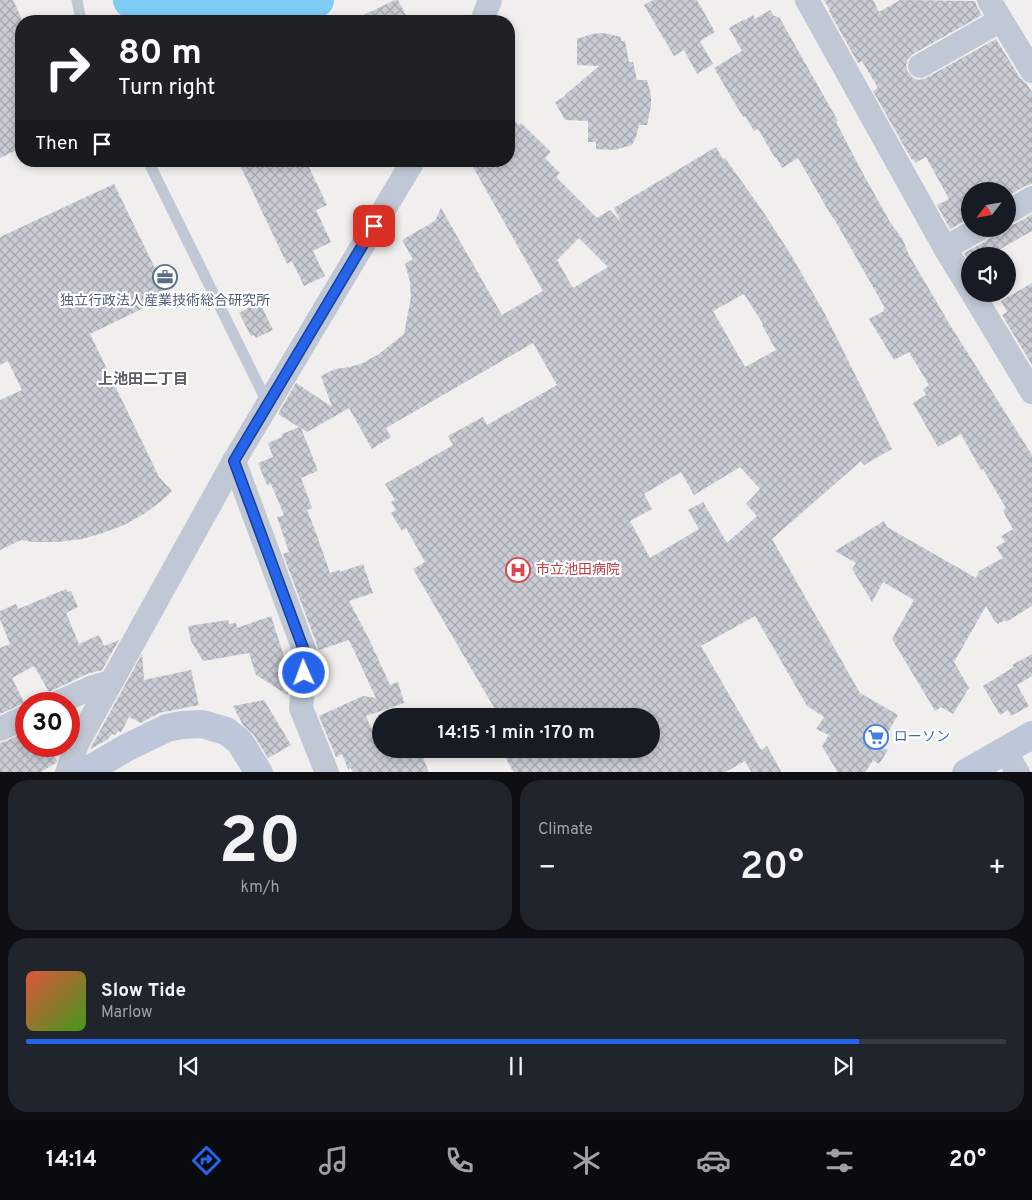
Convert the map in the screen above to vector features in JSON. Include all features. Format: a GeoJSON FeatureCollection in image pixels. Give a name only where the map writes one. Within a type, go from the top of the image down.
{"type":"FeatureCollection","features":[{"type":"Feature","properties":{"kind":"street"},"geometry":{"type":"LineString","coordinates":[[484,15],[490,0]]}},
{"type":"Feature","properties":{"kind":"street"},"geometry":{"type":"LineString","coordinates":[[807,0],[961,274]]}},
{"type":"Feature","properties":{"kind":"street"},"geometry":{"type":"LineString","coordinates":[[920,66],[995,10],[1032,72]]}},
{"type":"Feature","properties":{"kind":"street"},"geometry":{"type":"LineString","coordinates":[[67,772],[77,744],[234,461],[410,167]]}},
{"type":"Feature","properties":{"kind":"street"},"geometry":{"type":"LineString","coordinates":[[1016,207],[1032,198]]}},
{"type":"Feature","properties":{"kind":"street"},"geometry":{"type":"LineString","coordinates":[[946,248],[963,238]]}},
{"type":"Feature","properties":{"kind":"street"},"geometry":{"type":"LineString","coordinates":[[978,302],[1032,392]]}},
{"type":"Feature","properties":{"kind":"street"},"geometry":{"type":"LineString","coordinates":[[234,461],[306,656],[301,708],[328,772]]}},
{"type":"Feature","properties":{"kind":"street"},"geometry":{"type":"LineString","coordinates":[[80,693],[111,682]]}},
{"type":"Feature","properties":{"kind":"street"},"geometry":{"type":"LineString","coordinates":[[0,729],[15,722]]}},
{"type":"Feature","properties":{"kind":"street"},"geometry":{"type":"LineString","coordinates":[[83,772],[167,728],[202,724],[226,731],[240,742],[259,772]]}},
{"type":"Feature","properties":{"kind":"street"},"geometry":{"type":"LineString","coordinates":[[966,772],[1011,762],[1032,735]]}},
{"type":"Feature","properties":{"kind":"lane"},"geometry":{"type":"LineString","coordinates":[[77,0],[79,15]]}},
{"type":"Feature","properties":{"kind":"lane"},"geometry":{"type":"LineString","coordinates":[[151,167],[268,405]]}},
{"type":"Feature","properties":{"kind":"building"},"geometry":{"type":"Polygon","coordinates":[[[0,0],[13,0],[20,15],[15,15],[15,151],[0,158],[0,0]]]}},
{"type":"Feature","properties":{"kind":"building"},"geometry":{"type":"Polygon","coordinates":[[[398,0],[406,15],[364,15],[398,0]]]}},
{"type":"Feature","properties":{"kind":"building"},"geometry":{"type":"Polygon","coordinates":[[[653,0],[697,0],[715,32],[700,41],[713,64],[697,74],[684,50],[674,56],[644,5],[653,0]]]}},
{"type":"Feature","properties":{"kind":"building"},"geometry":{"type":"Polygon","coordinates":[[[824,0],[873,0],[879,12],[900,0],[975,1],[982,15],[913,54],[908,59],[906,65],[908,72],[913,78],[919,80],[926,78],[996,39],[1020,78],[1032,92],[1032,184],[1016,191],[1016,182],[961,182],[961,223],[950,229],[937,205],[949,199],[926,157],[915,163],[912,160],[873,91],[878,88],[862,61],[858,63],[824,0]]]}},
{"type":"Feature","properties":{"kind":"building"},"geometry":{"type":"Polygon","coordinates":[[[770,10],[774,16],[779,17],[838,121],[836,122],[861,170],[890,222],[903,240],[909,255],[950,325],[1032,455],[1032,606],[1006,622],[1005,620],[998,624],[986,606],[954,662],[969,688],[953,714],[941,707],[935,711],[892,639],[914,600],[883,582],[872,602],[852,569],[856,563],[835,551],[884,521],[887,527],[976,578],[979,571],[1003,558],[996,547],[1005,542],[1001,536],[1013,529],[1003,511],[1006,508],[983,469],[981,470],[961,434],[938,447],[913,403],[926,395],[923,389],[929,385],[909,352],[894,360],[869,319],[884,311],[883,309],[885,308],[798,158],[782,168],[758,129],[754,131],[745,116],[743,117],[714,68],[742,51],[729,28],[753,15],[755,19],[770,10]]]}},
{"type":"Feature","properties":{"kind":"building"},"geometry":{"type":"Polygon","coordinates":[[[603,33],[621,37],[621,41],[625,41],[629,62],[633,62],[637,80],[647,80],[651,95],[647,125],[639,125],[632,145],[614,150],[596,149],[596,142],[588,142],[588,121],[565,120],[555,102],[564,97],[599,66],[577,65],[577,39],[603,33]]]}},
{"type":"Feature","properties":{"kind":"building"},"geometry":{"type":"Polygon","coordinates":[[[515,121],[519,125],[521,123],[551,152],[545,158],[560,173],[556,177],[597,218],[610,210],[621,222],[614,208],[716,147],[764,213],[791,255],[825,314],[892,449],[864,465],[861,461],[772,539],[860,693],[898,715],[880,746],[888,750],[879,764],[873,760],[866,772],[837,772],[822,746],[829,735],[816,729],[824,717],[807,706],[755,616],[701,646],[761,750],[767,746],[781,772],[751,772],[745,761],[726,772],[513,772],[506,758],[660,758],[660,708],[494,708],[413,569],[425,562],[406,528],[402,531],[391,513],[396,510],[391,502],[395,500],[385,484],[453,445],[448,436],[483,417],[487,425],[557,385],[533,343],[386,428],[391,437],[372,449],[349,408],[307,432],[301,428],[318,471],[301,478],[312,508],[307,510],[330,573],[340,570],[340,572],[363,564],[373,593],[349,601],[390,685],[398,682],[404,702],[407,702],[389,708],[372,708],[372,714],[366,716],[372,730],[372,758],[423,758],[429,772],[353,772],[351,768],[348,769],[342,754],[336,757],[319,716],[363,696],[376,698],[349,640],[319,650],[283,554],[289,552],[277,517],[284,515],[271,484],[267,485],[258,463],[273,457],[268,443],[282,437],[282,434],[299,427],[278,414],[296,383],[332,407],[321,376],[335,369],[363,363],[379,354],[404,334],[411,297],[410,282],[405,264],[413,259],[402,240],[435,221],[441,208],[502,315],[543,291],[473,167],[515,167],[515,121]],[[579,238],[557,260],[573,288],[608,267],[579,238]],[[744,294],[713,311],[745,367],[776,350],[763,324],[744,294]],[[740,467],[694,495],[681,472],[644,494],[652,509],[630,521],[650,558],[699,529],[688,510],[703,502],[727,543],[757,516],[746,504],[760,489],[740,467]]]}},
{"type":"Feature","properties":{"kind":"building"},"geometry":{"type":"Polygon","coordinates":[[[241,167],[309,167],[327,205],[316,210],[331,242],[313,251],[325,276],[304,286],[292,261],[287,264],[241,167]]]}},
{"type":"Feature","properties":{"kind":"building"},"geometry":{"type":"Polygon","coordinates":[[[114,184],[166,291],[149,298],[152,304],[90,334],[159,477],[172,491],[144,514],[124,525],[103,533],[82,539],[57,542],[21,540],[0,550],[0,400],[22,390],[8,361],[0,365],[0,237],[114,184]]]}},
{"type":"Feature","properties":{"kind":"building"},"geometry":{"type":"Polygon","coordinates":[[[1032,214],[1032,231],[1004,247],[975,247],[989,238],[1016,238],[1016,223],[1032,214]]]}},
{"type":"Feature","properties":{"kind":"building"},"geometry":{"type":"Polygon","coordinates":[[[1032,283],[1032,365],[1002,315],[1007,312],[1002,302],[1016,302],[1016,292],[1032,283]]]}},
{"type":"Feature","properties":{"kind":"building"},"geometry":{"type":"Polygon","coordinates":[[[257,303],[259,306],[261,305],[273,330],[256,338],[254,335],[251,336],[239,313],[257,303]]]}},
{"type":"Feature","properties":{"kind":"building"},"geometry":{"type":"Polygon","coordinates":[[[66,589],[68,592],[71,591],[78,607],[66,613],[79,644],[99,635],[104,646],[119,640],[102,670],[87,674],[49,692],[34,666],[12,678],[19,692],[15,692],[15,707],[0,714],[0,648],[10,644],[0,619],[0,611],[16,604],[18,609],[66,589]]]}},
{"type":"Feature","properties":{"kind":"building"},"geometry":{"type":"Polygon","coordinates":[[[271,616],[290,675],[288,695],[256,675],[249,653],[203,661],[191,641],[188,626],[228,620],[229,624],[236,623],[237,628],[271,616]]]}},
{"type":"Feature","properties":{"kind":"building"},"geometry":{"type":"Polygon","coordinates":[[[142,654],[144,680],[191,670],[199,705],[159,713],[141,723],[129,717],[121,732],[118,731],[115,735],[112,734],[107,740],[90,749],[142,654]]]}},
{"type":"Feature","properties":{"kind":"building"},"geometry":{"type":"Polygon","coordinates":[[[1032,654],[1032,676],[1017,685],[1029,706],[1011,716],[1008,710],[1000,715],[983,686],[1014,667],[1012,665],[1032,654]]]}},
{"type":"Feature","properties":{"kind":"building"},"geometry":{"type":"Polygon","coordinates":[[[264,700],[291,745],[268,758],[253,734],[243,725],[233,706],[264,700]]]}},
{"type":"Feature","properties":{"kind":"building"},"geometry":{"type":"Polygon","coordinates":[[[15,737],[15,757],[55,757],[57,761],[41,772],[0,772],[0,743],[15,737]]]}},
{"type":"Feature","properties":{"kind":"waterway"},"geometry":{"type":"LineString","coordinates":[[131,0],[160,9],[202,13],[240,11],[316,0]]}},
{"type":"Feature","properties":{"kind":"place","name":"独立行政法人産業技術総合研究所"},"geometry":{"type":"Point","coordinates":[165,277]}},
{"type":"Feature","properties":{"kind":"place","name":"市立池田病院"},"geometry":{"type":"Point","coordinates":[518,570]}},
{"type":"Feature","properties":{"kind":"place","name":"ローソン"},"geometry":{"type":"Point","coordinates":[876,737]}},
{"type":"Feature","properties":{"kind":"district","name":"上池田二丁目"},"geometry":{"type":"Point","coordinates":[143,380]}},
{"type":"Feature","properties":{"kind":"route"},"geometry":{"type":"LineString","coordinates":[[304,673],[306,656],[234,461],[374,226]]}}]}
